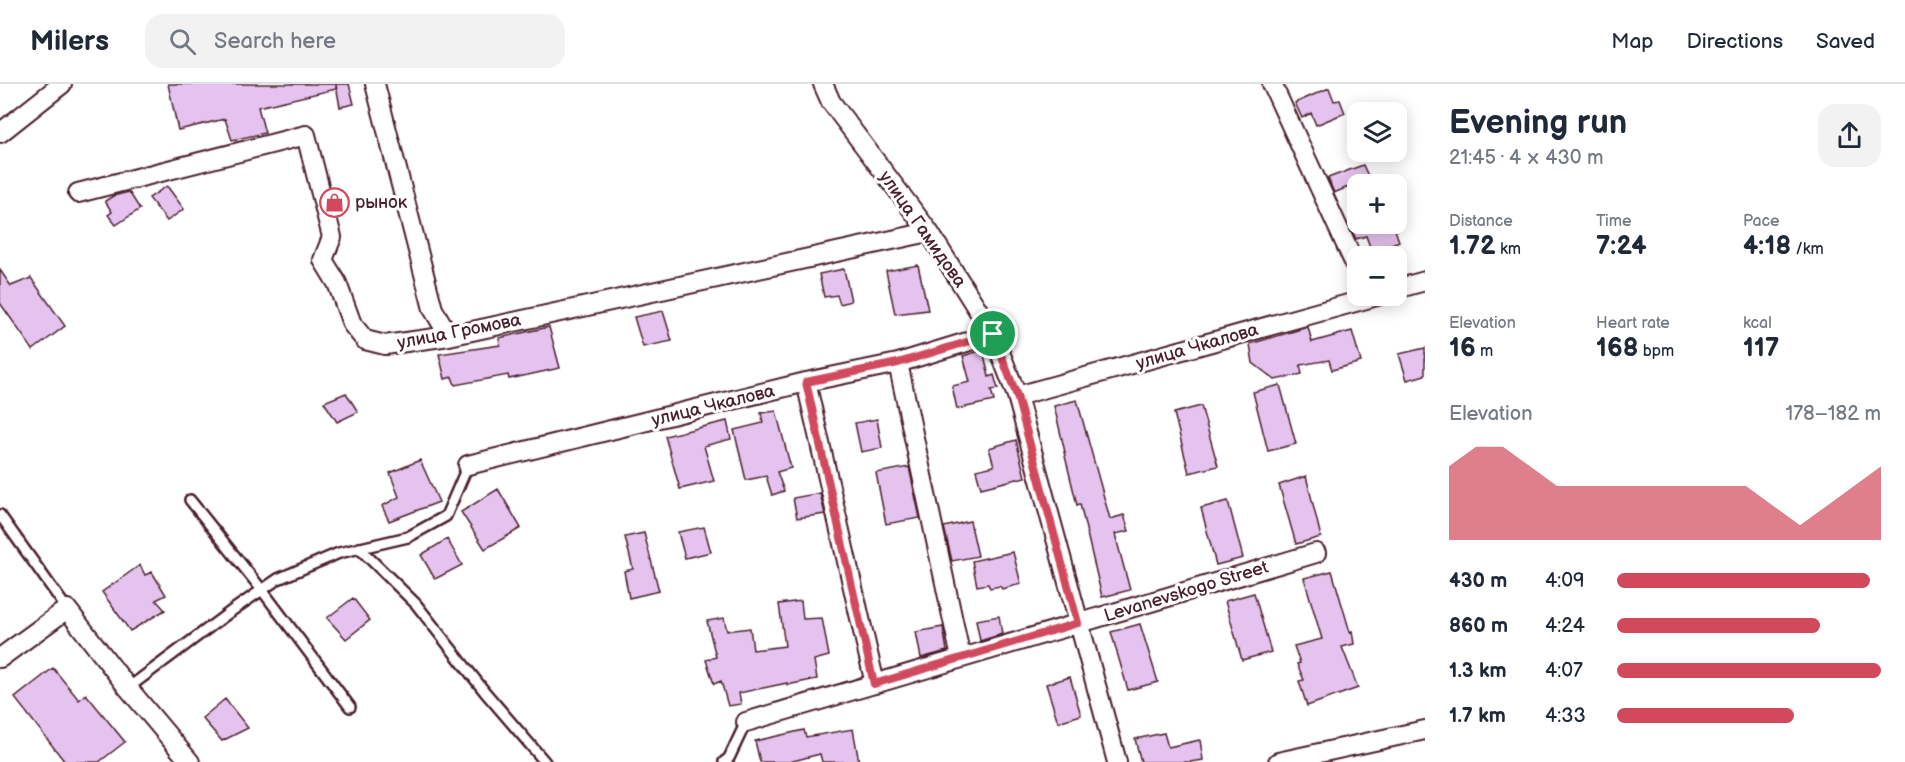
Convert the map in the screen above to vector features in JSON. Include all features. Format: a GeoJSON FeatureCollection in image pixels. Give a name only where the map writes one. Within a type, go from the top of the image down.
{"type":"FeatureCollection","features":[{"type":"Feature","properties":{"kind":"street"},"geometry":{"type":"LineString","coordinates":[[0,133],[62,84]]}},
{"type":"Feature","properties":{"kind":"street"},"geometry":{"type":"LineString","coordinates":[[375,84],[433,309],[449,336]]}},
{"type":"Feature","properties":{"kind":"street","name":"улица Гамидова"},"geometry":{"type":"LineString","coordinates":[[823,84],[831,102],[929,232],[993,334],[1017,396],[1117,762]]}},
{"type":"Feature","properties":{"kind":"street"},"geometry":{"type":"LineString","coordinates":[[1272,84],[1347,247]]}},
{"type":"Feature","properties":{"kind":"street","name":"улица Громова"},"geometry":{"type":"LineString","coordinates":[[78,193],[306,135],[332,237],[323,260],[337,284],[352,324],[365,340],[385,345],[449,336],[929,232]]}},
{"type":"Feature","properties":{"kind":"street"},"geometry":{"type":"LineString","coordinates":[[1407,286],[1425,281]]}},
{"type":"Feature","properties":{"kind":"street","name":"улица Чкалова"},"geometry":{"type":"LineString","coordinates":[[1017,396],[1347,303]]}},
{"type":"Feature","properties":{"kind":"street","name":"улица Чкалова"},"geometry":{"type":"LineString","coordinates":[[468,465],[806,382],[898,363],[993,334]]}},
{"type":"Feature","properties":{"kind":"street"},"geometry":{"type":"LineString","coordinates":[[898,363],[961,658]]}},
{"type":"Feature","properties":{"kind":"street"},"geometry":{"type":"LineString","coordinates":[[806,382],[874,684]]}},
{"type":"Feature","properties":{"kind":"street","name":"Levanevskogo Street"},"geometry":{"type":"LineString","coordinates":[[746,722],[1316,553]]}},
{"type":"Feature","properties":{"kind":"street"},"geometry":{"type":"LineString","coordinates":[[0,658],[67,609],[128,688],[190,762]]}},
{"type":"Feature","properties":{"kind":"street"},"geometry":{"type":"LineString","coordinates":[[1278,762],[1425,730]]}},
{"type":"Feature","properties":{"kind":"lane"},"geometry":{"type":"LineString","coordinates":[[128,688],[278,579],[339,553],[408,537],[446,516],[468,465]]}},
{"type":"Feature","properties":{"kind":"lane"},"geometry":{"type":"LineString","coordinates":[[190,500],[262,590],[350,707]]}},
{"type":"Feature","properties":{"kind":"lane"},"geometry":{"type":"LineString","coordinates":[[0,515],[67,609]]}},
{"type":"Feature","properties":{"kind":"lane"},"geometry":{"type":"LineString","coordinates":[[359,548],[416,604],[485,692],[545,762]]}},
{"type":"Feature","properties":{"kind":"lane"},"geometry":{"type":"LineString","coordinates":[[724,762],[729,758],[746,722]]}},
{"type":"Feature","properties":{"kind":"building"},"geometry":{"type":"Polygon","coordinates":[[[168,84],[349,84],[354,104],[340,107],[336,85],[336,89],[258,107],[265,133],[232,140],[225,119],[178,130],[168,84]]]}},
{"type":"Feature","properties":{"kind":"building"},"geometry":{"type":"Polygon","coordinates":[[[1329,88],[1334,101],[1340,100],[1345,113],[1316,125],[1311,113],[1302,118],[1295,103],[1329,88]]]}},
{"type":"Feature","properties":{"kind":"building"},"geometry":{"type":"Polygon","coordinates":[[[1363,165],[1367,174],[1347,174],[1347,187],[1334,193],[1328,178],[1363,165]]]}},
{"type":"Feature","properties":{"kind":"building"},"geometry":{"type":"Polygon","coordinates":[[[167,186],[184,209],[167,221],[149,198],[167,186]]]}},
{"type":"Feature","properties":{"kind":"building"},"geometry":{"type":"Polygon","coordinates":[[[129,192],[140,209],[116,225],[108,215],[112,212],[105,201],[113,196],[129,192]]]}},
{"type":"Feature","properties":{"kind":"building"},"geometry":{"type":"Polygon","coordinates":[[[1354,234],[1396,234],[1399,241],[1387,246],[1370,246],[1366,236],[1356,239],[1354,234]]]}},
{"type":"Feature","properties":{"kind":"building"},"geometry":{"type":"Polygon","coordinates":[[[918,265],[928,310],[895,314],[886,271],[918,265]]]}},
{"type":"Feature","properties":{"kind":"building"},"geometry":{"type":"Polygon","coordinates":[[[844,269],[851,301],[840,304],[837,295],[824,297],[819,274],[844,269]]]}},
{"type":"Feature","properties":{"kind":"building"},"geometry":{"type":"Polygon","coordinates":[[[0,270],[11,286],[31,278],[65,326],[33,350],[0,303],[0,270]]]}},
{"type":"Feature","properties":{"kind":"building"},"geometry":{"type":"Polygon","coordinates":[[[663,311],[672,341],[643,347],[634,317],[663,311]]]}},
{"type":"Feature","properties":{"kind":"building"},"geometry":{"type":"Polygon","coordinates":[[[549,327],[560,368],[509,379],[508,375],[455,385],[452,377],[445,379],[439,354],[500,345],[499,338],[549,327]]]}},
{"type":"Feature","properties":{"kind":"building"},"geometry":{"type":"Polygon","coordinates":[[[1308,327],[1312,342],[1352,331],[1361,362],[1332,370],[1329,360],[1300,365],[1302,374],[1275,380],[1253,363],[1250,344],[1308,327]]]}},
{"type":"Feature","properties":{"kind":"building"},"geometry":{"type":"Polygon","coordinates":[[[1425,348],[1425,375],[1407,380],[1399,354],[1425,348]]]}},
{"type":"Feature","properties":{"kind":"building"},"geometry":{"type":"Polygon","coordinates":[[[983,350],[989,377],[994,375],[998,389],[991,390],[994,401],[957,409],[952,386],[970,382],[963,356],[983,350]]]}},
{"type":"Feature","properties":{"kind":"building"},"geometry":{"type":"Polygon","coordinates":[[[1280,385],[1296,444],[1268,451],[1253,392],[1280,385]]]}},
{"type":"Feature","properties":{"kind":"building"},"geometry":{"type":"Polygon","coordinates":[[[346,393],[358,412],[337,422],[324,402],[346,393]]]}},
{"type":"Feature","properties":{"kind":"building"},"geometry":{"type":"Polygon","coordinates":[[[1077,400],[1110,519],[1124,515],[1129,531],[1115,534],[1130,590],[1102,597],[1080,504],[1077,505],[1054,406],[1077,400]]]}},
{"type":"Feature","properties":{"kind":"building"},"geometry":{"type":"Polygon","coordinates":[[[1201,406],[1218,466],[1189,473],[1174,413],[1201,406]]]}},
{"type":"Feature","properties":{"kind":"building"},"geometry":{"type":"Polygon","coordinates":[[[776,411],[791,468],[777,472],[784,491],[772,495],[766,476],[746,480],[734,430],[763,423],[761,413],[776,411]]]}},
{"type":"Feature","properties":{"kind":"building"},"geometry":{"type":"Polygon","coordinates":[[[877,419],[882,448],[861,452],[855,423],[877,419]]]}},
{"type":"Feature","properties":{"kind":"building"},"geometry":{"type":"Polygon","coordinates":[[[727,421],[731,439],[704,446],[714,481],[680,489],[665,436],[727,421]]]}},
{"type":"Feature","properties":{"kind":"building"},"geometry":{"type":"Polygon","coordinates":[[[1016,440],[1025,477],[981,488],[976,470],[994,466],[989,448],[1016,440]]]}},
{"type":"Feature","properties":{"kind":"building"},"geometry":{"type":"Polygon","coordinates":[[[420,460],[439,502],[389,521],[382,506],[399,497],[390,473],[420,460]]]}},
{"type":"Feature","properties":{"kind":"building"},"geometry":{"type":"Polygon","coordinates":[[[909,467],[920,518],[886,524],[876,473],[909,467]]]}},
{"type":"Feature","properties":{"kind":"building"},"geometry":{"type":"Polygon","coordinates":[[[1306,476],[1321,537],[1296,544],[1279,485],[1306,476]]]}},
{"type":"Feature","properties":{"kind":"building"},"geometry":{"type":"Polygon","coordinates":[[[498,489],[521,528],[485,549],[461,512],[498,489]]]}},
{"type":"Feature","properties":{"kind":"building"},"geometry":{"type":"Polygon","coordinates":[[[820,493],[825,514],[797,518],[793,498],[820,493]]]}},
{"type":"Feature","properties":{"kind":"building"},"geometry":{"type":"Polygon","coordinates":[[[1228,501],[1243,558],[1216,565],[1201,508],[1228,501]]]}},
{"type":"Feature","properties":{"kind":"building"},"geometry":{"type":"Polygon","coordinates":[[[970,521],[978,556],[952,561],[944,527],[970,521]]]}},
{"type":"Feature","properties":{"kind":"building"},"geometry":{"type":"Polygon","coordinates":[[[704,527],[711,552],[685,558],[678,532],[704,527]]]}},
{"type":"Feature","properties":{"kind":"building"},"geometry":{"type":"Polygon","coordinates":[[[644,533],[659,591],[629,598],[624,571],[633,569],[625,537],[644,533]]]}},
{"type":"Feature","properties":{"kind":"building"},"geometry":{"type":"Polygon","coordinates":[[[447,539],[462,565],[435,579],[421,555],[447,539]]]}},
{"type":"Feature","properties":{"kind":"building"},"geometry":{"type":"Polygon","coordinates":[[[1013,552],[1021,584],[1002,589],[1000,586],[990,588],[988,584],[977,586],[972,561],[1013,552]]]}},
{"type":"Feature","properties":{"kind":"building"},"geometry":{"type":"Polygon","coordinates":[[[140,565],[145,575],[152,572],[166,595],[156,600],[165,610],[130,631],[102,592],[140,565]]]}},
{"type":"Feature","properties":{"kind":"building"},"geometry":{"type":"Polygon","coordinates":[[[1332,571],[1350,632],[1352,631],[1354,644],[1342,647],[1358,688],[1307,706],[1299,681],[1304,680],[1297,664],[1300,663],[1294,646],[1322,639],[1304,578],[1332,571]]]}},
{"type":"Feature","properties":{"kind":"building"},"geometry":{"type":"Polygon","coordinates":[[[1254,593],[1271,652],[1242,660],[1225,601],[1254,593]]]}},
{"type":"Feature","properties":{"kind":"building"},"geometry":{"type":"Polygon","coordinates":[[[353,598],[370,620],[346,639],[327,618],[353,598]]]}},
{"type":"Feature","properties":{"kind":"building"},"geometry":{"type":"Polygon","coordinates":[[[801,601],[803,619],[822,618],[829,656],[814,660],[817,679],[739,693],[741,704],[728,706],[721,681],[714,684],[706,660],[716,657],[707,621],[724,618],[727,631],[750,628],[753,650],[785,646],[779,604],[801,601]]]}},
{"type":"Feature","properties":{"kind":"building"},"geometry":{"type":"Polygon","coordinates":[[[999,616],[1002,634],[980,641],[976,620],[999,616]]]}},
{"type":"Feature","properties":{"kind":"building"},"geometry":{"type":"Polygon","coordinates":[[[1140,624],[1158,682],[1128,690],[1111,632],[1140,624]]]}},
{"type":"Feature","properties":{"kind":"building"},"geometry":{"type":"Polygon","coordinates":[[[943,627],[947,651],[921,658],[916,632],[943,627]]]}},
{"type":"Feature","properties":{"kind":"building"},"geometry":{"type":"Polygon","coordinates":[[[53,668],[79,700],[86,694],[125,742],[99,762],[65,762],[15,698],[53,668]]]}},
{"type":"Feature","properties":{"kind":"building"},"geometry":{"type":"Polygon","coordinates":[[[1070,677],[1081,715],[1058,722],[1046,684],[1070,677]]]}},
{"type":"Feature","properties":{"kind":"building"},"geometry":{"type":"Polygon","coordinates":[[[225,699],[248,728],[222,741],[202,718],[225,699]]]}},
{"type":"Feature","properties":{"kind":"building"},"geometry":{"type":"Polygon","coordinates":[[[853,729],[859,762],[822,762],[820,754],[789,762],[760,762],[755,741],[804,730],[806,737],[853,729]]]}},
{"type":"Feature","properties":{"kind":"building"},"geometry":{"type":"Polygon","coordinates":[[[1164,733],[1168,747],[1200,740],[1203,760],[1141,762],[1135,739],[1164,733]]]}},
{"type":"Feature","properties":{"kind":"place","name":"рынок"},"geometry":{"type":"Point","coordinates":[334,202]}},
{"type":"Feature","properties":{"kind":"route"},"geometry":{"type":"LineString","coordinates":[[993,334],[1017,396],[1078,623],[874,684],[806,382],[898,363],[993,334]]}}]}
